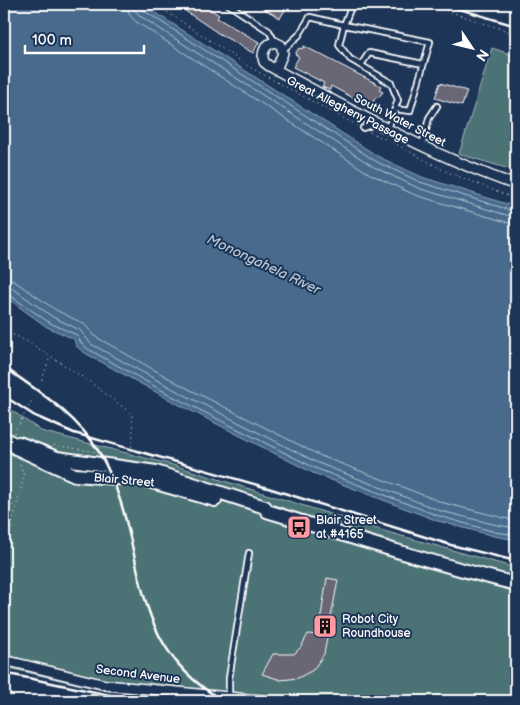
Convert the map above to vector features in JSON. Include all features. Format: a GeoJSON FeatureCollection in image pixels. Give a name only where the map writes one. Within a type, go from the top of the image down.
{"type":"FeatureCollection","features":[{"type":"Feature","properties":{"kind":"street"},"geometry":{"type":"LineString","coordinates":[[274,42],[281,45],[283,50],[276,70],[266,64],[263,59],[266,48],[274,42]]}},
{"type":"Feature","properties":{"kind":"street","name":"South Water Street"},"geometry":{"type":"LineString","coordinates":[[276,70],[422,146],[468,167],[516,185]]}},
{"type":"Feature","properties":{"kind":"street","name":"Blair Street"},"geometry":{"type":"LineString","coordinates":[[9,441],[57,458],[165,475],[265,507],[267,511],[421,559],[516,584]]}},
{"type":"Feature","properties":{"kind":"street","name":"Blair Street"},"geometry":{"type":"LineString","coordinates":[[9,441],[16,448],[31,456],[74,475],[145,480],[262,514],[267,511]]}},
{"type":"Feature","properties":{"kind":"street","name":"Second Avenue"},"geometry":{"type":"LineString","coordinates":[[4,660],[106,685],[270,701]]}},
{"type":"Feature","properties":{"kind":"lane"},"geometry":{"type":"LineString","coordinates":[[228,4],[269,30],[274,42]]}},
{"type":"Feature","properties":{"kind":"lane"},"geometry":{"type":"LineString","coordinates":[[352,4],[344,25],[340,45],[350,59],[390,83],[398,100],[388,128]]}},
{"type":"Feature","properties":{"kind":"lane"},"geometry":{"type":"LineString","coordinates":[[366,4],[375,7]]}},
{"type":"Feature","properties":{"kind":"lane"},"geometry":{"type":"LineString","coordinates":[[283,50],[299,35],[310,17],[430,42],[410,111],[395,109]]}},
{"type":"Feature","properties":{"kind":"lane"},"geometry":{"type":"LineString","coordinates":[[360,65],[369,53],[424,64]]}},
{"type":"Feature","properties":{"kind":"lane"},"geometry":{"type":"LineString","coordinates":[[422,146],[429,118],[437,106]]}},
{"type":"Feature","properties":{"kind":"lane"},"geometry":{"type":"LineString","coordinates":[[363,128],[378,123]]}},
{"type":"Feature","properties":{"kind":"lane"},"geometry":{"type":"LineString","coordinates":[[229,698],[229,678],[249,553]]}},
{"type":"Feature","properties":{"kind":"path","name":"Great Allegheny Passage"},"geometry":{"type":"LineString","coordinates":[[155,4],[260,73],[445,171],[516,199]]}},
{"type":"Feature","properties":{"kind":"path"},"geometry":{"type":"LineString","coordinates":[[165,11],[170,4]]}},
{"type":"Feature","properties":{"kind":"path"},"geometry":{"type":"LineString","coordinates":[[427,4],[516,34]]}},
{"type":"Feature","properties":{"kind":"path"},"geometry":{"type":"LineString","coordinates":[[4,330],[30,343],[90,382],[132,414],[133,438],[129,468]]}},
{"type":"Feature","properties":{"kind":"path"},"geometry":{"type":"LineString","coordinates":[[42,380],[50,357]]}},
{"type":"Feature","properties":{"kind":"path"},"geometry":{"type":"LineString","coordinates":[[9,441],[33,398]]}},
{"type":"Feature","properties":{"kind":"path"},"geometry":{"type":"LineString","coordinates":[[4,557],[24,476],[18,460]]}},
{"type":"Feature","properties":{"kind":"path"},"geometry":{"type":"LineString","coordinates":[[4,511],[13,504],[17,505]]}},
{"type":"Feature","properties":{"kind":"green space"},"geometry":{"type":"Polygon","coordinates":[[[492,48],[516,56],[516,171],[459,154],[492,48]]]}},
{"type":"Feature","properties":{"kind":"green space"},"geometry":{"type":"Polygon","coordinates":[[[4,405],[41,431],[173,465],[391,533],[516,568],[516,701],[191,701],[103,690],[4,667],[4,405]]]}},
{"type":"Feature","properties":{"kind":"water","name":"Monongahela River"},"geometry":{"type":"Polygon","coordinates":[[[4,4],[142,4],[379,157],[422,177],[516,207],[516,540],[438,521],[313,473],[172,401],[85,353],[76,346],[74,339],[47,327],[4,296],[4,4]]]}},
{"type":"Feature","properties":{"kind":"building"},"geometry":{"type":"Polygon","coordinates":[[[175,4],[202,4],[219,15],[217,18],[259,42],[253,53],[218,33],[175,4]]]}},
{"type":"Feature","properties":{"kind":"building"},"geometry":{"type":"Polygon","coordinates":[[[256,4],[289,4],[280,18],[256,4]]]}},
{"type":"Feature","properties":{"kind":"building"},"geometry":{"type":"Polygon","coordinates":[[[304,46],[381,86],[379,90],[383,92],[378,98],[376,97],[370,107],[331,86],[330,90],[322,87],[324,83],[293,67],[299,57],[295,54],[299,48],[302,49],[304,46]]]}},
{"type":"Feature","properties":{"kind":"building"},"geometry":{"type":"Polygon","coordinates":[[[440,83],[467,91],[462,106],[435,98],[440,83]]]}},
{"type":"Feature","properties":{"kind":"building","name":"Robot City Roundhouse"},"geometry":{"type":"Polygon","coordinates":[[[327,578],[338,580],[324,654],[313,670],[298,678],[281,680],[262,674],[273,654],[294,654],[301,647],[308,634],[318,635],[327,578]]]}},
{"type":"Feature","properties":{"kind":"railway"},"geometry":{"type":"LineString","coordinates":[[443,4],[516,26]]}},
{"type":"Feature","properties":{"kind":"railway"},"geometry":{"type":"LineString","coordinates":[[4,367],[68,415],[80,426],[99,452],[115,486],[152,620],[168,650],[191,677],[224,701]]}},
{"type":"Feature","properties":{"kind":"railway"},"geometry":{"type":"LineString","coordinates":[[4,396],[35,416],[74,433],[268,488],[451,545],[516,561]]}},
{"type":"Feature","properties":{"kind":"railway"},"geometry":{"type":"LineString","coordinates":[[4,673],[138,701]]}},
{"type":"Feature","properties":{"kind":"place","name":"Blair Street at #4165"},"geometry":{"type":"Point","coordinates":[299,527]}},
{"type":"Feature","properties":{"kind":"place","name":"Robot City Roundhouse"},"geometry":{"type":"Point","coordinates":[325,626]}}]}
